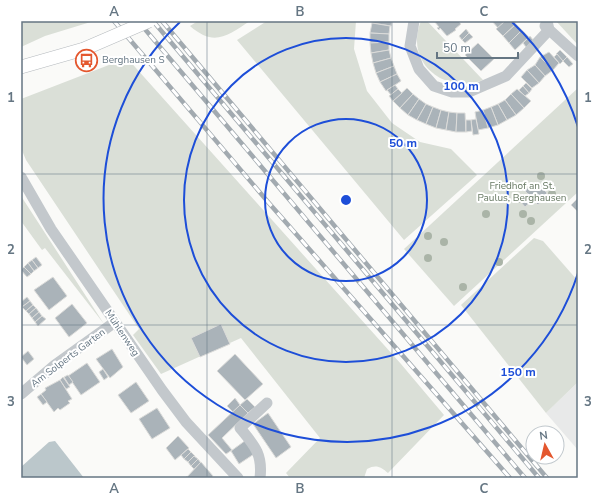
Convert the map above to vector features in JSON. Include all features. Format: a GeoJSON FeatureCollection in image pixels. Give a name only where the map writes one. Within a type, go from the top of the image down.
{"type":"FeatureCollection","features":[{"type":"Feature","properties":{"kind":"main road"},"geometry":{"type":"LineString","coordinates":[[21,67],[84,49],[149,21]]}},
{"type":"Feature","properties":{"kind":"street"},"geometry":{"type":"LineString","coordinates":[[414,21],[410,46],[419,69],[434,86],[452,92],[469,92],[506,76],[548,25]]}},
{"type":"Feature","properties":{"kind":"street"},"geometry":{"type":"LineString","coordinates":[[540,21],[548,25],[578,56]]}},
{"type":"Feature","properties":{"kind":"street","name":"Mühlenweg"},"geometry":{"type":"LineString","coordinates":[[21,177],[51,229],[162,390],[186,422],[238,478]]}},
{"type":"Feature","properties":{"kind":"street","name":"Am Solperts Garten"},"geometry":{"type":"LineString","coordinates":[[21,394],[55,365],[115,322]]}},
{"type":"Feature","properties":{"kind":"street"},"geometry":{"type":"LineString","coordinates":[[260,478],[260,457],[254,446],[240,428],[267,403]]}},
{"type":"Feature","properties":{"kind":"shaded area"},"geometry":{"type":"Polygon","coordinates":[[[578,382],[578,450],[565,435],[565,425],[556,425],[546,413],[578,382]]]}},
{"type":"Feature","properties":{"kind":"shaded area"},"geometry":{"type":"Polygon","coordinates":[[[55,441],[84,478],[21,478],[21,467],[49,442],[55,441]]]}},
{"type":"Feature","properties":{"kind":"green space"},"geometry":{"type":"Polygon","coordinates":[[[21,21],[94,21],[45,36],[21,47],[21,21]]]}},
{"type":"Feature","properties":{"kind":"green space"},"geometry":{"type":"Polygon","coordinates":[[[198,21],[250,21],[227,35],[213,38],[206,36],[190,26],[198,21]]]}},
{"type":"Feature","properties":{"kind":"green space"},"geometry":{"type":"Polygon","coordinates":[[[267,21],[356,21],[354,49],[367,91],[392,123],[420,142],[451,149],[477,175],[404,240],[237,40],[267,21]]]}},
{"type":"Feature","properties":{"kind":"green space"},"geometry":{"type":"Polygon","coordinates":[[[421,21],[427,21],[483,80],[468,83],[454,83],[442,79],[431,72],[423,62],[418,50],[417,36],[421,21]]]}},
{"type":"Feature","properties":{"kind":"green space"},"geometry":{"type":"Polygon","coordinates":[[[556,21],[578,21],[578,45],[556,21]]]}},
{"type":"Feature","properties":{"kind":"green space"},"geometry":{"type":"Polygon","coordinates":[[[127,58],[401,364],[444,415],[388,473],[376,466],[367,469],[364,478],[290,478],[286,473],[320,438],[241,338],[161,374],[133,335],[139,329],[26,160],[21,148],[21,99],[127,58]]]}},
{"type":"Feature","properties":{"kind":"green space","name":"Friedhof an St. Paulus, Berghausen"},"geometry":{"type":"Polygon","coordinates":[[[578,88],[578,192],[454,306],[404,249],[578,88]]]}},
{"type":"Feature","properties":{"kind":"green space"},"geometry":{"type":"Polygon","coordinates":[[[21,196],[104,324],[45,248],[42,250],[21,221],[21,196]]]}},
{"type":"Feature","properties":{"kind":"green space"},"geometry":{"type":"Polygon","coordinates":[[[534,238],[543,241],[578,281],[578,382],[546,413],[461,305],[534,238]]]}},
{"type":"Feature","properties":{"kind":"building"},"geometry":{"type":"Polygon","coordinates":[[[372,21],[392,21],[391,26],[372,23],[372,21]]]}},
{"type":"Feature","properties":{"kind":"building"},"geometry":{"type":"Polygon","coordinates":[[[434,21],[458,21],[461,24],[455,29],[456,30],[447,36],[440,28],[439,30],[437,28],[439,27],[434,21]]]}},
{"type":"Feature","properties":{"kind":"building"},"geometry":{"type":"Polygon","coordinates":[[[492,21],[505,21],[498,28],[492,21]]]}},
{"type":"Feature","properties":{"kind":"building"},"geometry":{"type":"Polygon","coordinates":[[[505,21],[514,21],[516,24],[503,36],[496,29],[505,21]]]}},
{"type":"Feature","properties":{"kind":"building"},"geometry":{"type":"Polygon","coordinates":[[[372,23],[390,26],[389,34],[370,33],[372,23]]]}},
{"type":"Feature","properties":{"kind":"building"},"geometry":{"type":"Polygon","coordinates":[[[516,24],[522,30],[509,43],[503,36],[516,24]]]}},
{"type":"Feature","properties":{"kind":"building"},"geometry":{"type":"Polygon","coordinates":[[[466,29],[469,33],[462,40],[459,36],[466,29]]]}},
{"type":"Feature","properties":{"kind":"building"},"geometry":{"type":"Polygon","coordinates":[[[522,30],[529,37],[515,50],[509,43],[522,30]]]}},
{"type":"Feature","properties":{"kind":"building"},"geometry":{"type":"Polygon","coordinates":[[[370,33],[389,34],[389,42],[370,43],[370,33]]]}},
{"type":"Feature","properties":{"kind":"building"},"geometry":{"type":"Polygon","coordinates":[[[469,33],[473,37],[465,43],[462,40],[469,33]]]}},
{"type":"Feature","properties":{"kind":"building"},"geometry":{"type":"Polygon","coordinates":[[[530,36],[533,40],[526,47],[523,43],[530,36]]]}},
{"type":"Feature","properties":{"kind":"building"},"geometry":{"type":"Polygon","coordinates":[[[389,42],[389,50],[371,53],[370,43],[389,42]]]}},
{"type":"Feature","properties":{"kind":"building"},"geometry":{"type":"Polygon","coordinates":[[[478,43],[494,59],[481,71],[465,55],[478,43]]]}},
{"type":"Feature","properties":{"kind":"building"},"geometry":{"type":"Polygon","coordinates":[[[389,50],[391,58],[373,63],[371,53],[389,50]]]}},
{"type":"Feature","properties":{"kind":"building"},"geometry":{"type":"Polygon","coordinates":[[[560,50],[567,57],[563,61],[556,54],[560,50]]]}},
{"type":"Feature","properties":{"kind":"building"},"geometry":{"type":"Polygon","coordinates":[[[549,52],[559,63],[553,70],[540,57],[549,52]]]}},
{"type":"Feature","properties":{"kind":"building"},"geometry":{"type":"Polygon","coordinates":[[[557,54],[563,61],[560,64],[554,57],[557,54]]]}},
{"type":"Feature","properties":{"kind":"building"},"geometry":{"type":"Polygon","coordinates":[[[540,57],[553,70],[545,76],[535,65],[540,57]]]}},
{"type":"Feature","properties":{"kind":"building"},"geometry":{"type":"Polygon","coordinates":[[[567,57],[573,64],[569,67],[563,61],[567,57]]]}},
{"type":"Feature","properties":{"kind":"building"},"geometry":{"type":"Polygon","coordinates":[[[391,58],[394,66],[376,73],[373,63],[391,58]]]}},
{"type":"Feature","properties":{"kind":"building"},"geometry":{"type":"Polygon","coordinates":[[[535,65],[545,76],[539,83],[527,70],[535,65]]]}},
{"type":"Feature","properties":{"kind":"building"},"geometry":{"type":"Polygon","coordinates":[[[394,66],[397,74],[380,82],[376,73],[394,66]]]}},
{"type":"Feature","properties":{"kind":"building"},"geometry":{"type":"Polygon","coordinates":[[[527,70],[539,83],[532,88],[521,77],[527,70]]]}},
{"type":"Feature","properties":{"kind":"building"},"geometry":{"type":"Polygon","coordinates":[[[397,74],[401,81],[386,91],[380,82],[397,74]]]}},
{"type":"Feature","properties":{"kind":"building"},"geometry":{"type":"Polygon","coordinates":[[[526,83],[532,89],[529,93],[523,86],[526,83]]]}},
{"type":"Feature","properties":{"kind":"building"},"geometry":{"type":"Polygon","coordinates":[[[395,85],[398,89],[391,95],[387,90],[395,85]]]}},
{"type":"Feature","properties":{"kind":"building"},"geometry":{"type":"Polygon","coordinates":[[[523,86],[529,93],[525,96],[519,90],[523,86]]]}},
{"type":"Feature","properties":{"kind":"building"},"geometry":{"type":"Polygon","coordinates":[[[407,88],[413,94],[400,108],[393,101],[407,88]]]}},
{"type":"Feature","properties":{"kind":"building"},"geometry":{"type":"Polygon","coordinates":[[[398,89],[402,93],[393,101],[389,96],[398,89]]]}},
{"type":"Feature","properties":{"kind":"building"},"geometry":{"type":"Polygon","coordinates":[[[517,89],[531,101],[524,108],[511,94],[517,89]]]}},
{"type":"Feature","properties":{"kind":"building"},"geometry":{"type":"Polygon","coordinates":[[[413,94],[419,99],[408,115],[400,108],[413,94]]]}},
{"type":"Feature","properties":{"kind":"building"},"geometry":{"type":"Polygon","coordinates":[[[511,94],[524,108],[516,115],[505,100],[511,94]]]}},
{"type":"Feature","properties":{"kind":"building"},"geometry":{"type":"Polygon","coordinates":[[[419,99],[426,104],[417,120],[408,115],[419,99]]]}},
{"type":"Feature","properties":{"kind":"building"},"geometry":{"type":"Polygon","coordinates":[[[505,100],[516,115],[507,120],[498,104],[505,100]]]}},
{"type":"Feature","properties":{"kind":"building"},"geometry":{"type":"Polygon","coordinates":[[[426,104],[433,107],[426,124],[417,120],[426,104]]]}},
{"type":"Feature","properties":{"kind":"building"},"geometry":{"type":"Polygon","coordinates":[[[498,104],[507,120],[498,125],[491,107],[498,104]]]}},
{"type":"Feature","properties":{"kind":"building"},"geometry":{"type":"Polygon","coordinates":[[[433,107],[441,110],[436,128],[426,124],[433,107]]]}},
{"type":"Feature","properties":{"kind":"building"},"geometry":{"type":"Polygon","coordinates":[[[491,107],[498,125],[488,128],[483,110],[491,107]]]}},
{"type":"Feature","properties":{"kind":"building"},"geometry":{"type":"Polygon","coordinates":[[[441,110],[449,112],[446,130],[436,128],[441,110]]]}},
{"type":"Feature","properties":{"kind":"building"},"geometry":{"type":"Polygon","coordinates":[[[483,110],[488,128],[478,130],[475,112],[483,110]]]}},
{"type":"Feature","properties":{"kind":"building"},"geometry":{"type":"Polygon","coordinates":[[[449,112],[457,113],[456,132],[446,130],[449,112]]]}},
{"type":"Feature","properties":{"kind":"building"},"geometry":{"type":"Polygon","coordinates":[[[457,113],[465,113],[466,132],[456,132],[457,113]]]}},
{"type":"Feature","properties":{"kind":"building"},"geometry":{"type":"Polygon","coordinates":[[[476,119],[479,134],[473,135],[471,120],[476,119]]]}},
{"type":"Feature","properties":{"kind":"building"},"geometry":{"type":"Polygon","coordinates":[[[466,120],[471,120],[472,131],[466,132],[466,120]]]}},
{"type":"Feature","properties":{"kind":"building"},"geometry":{"type":"Polygon","coordinates":[[[537,182],[547,193],[538,205],[533,200],[525,207],[520,201],[528,194],[524,190],[537,182]]]}},
{"type":"Feature","properties":{"kind":"building"},"geometry":{"type":"Polygon","coordinates":[[[578,198],[578,212],[571,205],[578,198]]]}},
{"type":"Feature","properties":{"kind":"building"},"geometry":{"type":"Polygon","coordinates":[[[36,257],[42,265],[38,268],[32,260],[36,257]]]}},
{"type":"Feature","properties":{"kind":"building"},"geometry":{"type":"Polygon","coordinates":[[[32,260],[38,268],[34,271],[28,263],[32,260]]]}},
{"type":"Feature","properties":{"kind":"building"},"geometry":{"type":"Polygon","coordinates":[[[28,263],[34,271],[31,274],[24,267],[28,263]]]}},
{"type":"Feature","properties":{"kind":"building"},"geometry":{"type":"Polygon","coordinates":[[[24,267],[31,274],[27,277],[21,270],[24,267]]]}},
{"type":"Feature","properties":{"kind":"building"},"geometry":{"type":"Polygon","coordinates":[[[53,277],[67,296],[49,310],[34,290],[53,277]]]}},
{"type":"Feature","properties":{"kind":"building"},"geometry":{"type":"Polygon","coordinates":[[[27,297],[30,301],[22,307],[21,302],[27,297]]]}},
{"type":"Feature","properties":{"kind":"building"},"geometry":{"type":"Polygon","coordinates":[[[30,301],[33,305],[26,311],[22,307],[30,301]]]}},
{"type":"Feature","properties":{"kind":"building"},"geometry":{"type":"Polygon","coordinates":[[[72,304],[87,323],[69,337],[55,318],[72,304]]]}},
{"type":"Feature","properties":{"kind":"building"},"geometry":{"type":"Polygon","coordinates":[[[33,305],[36,308],[29,314],[26,311],[33,305]]]}},
{"type":"Feature","properties":{"kind":"building"},"geometry":{"type":"Polygon","coordinates":[[[36,308],[39,312],[32,318],[29,314],[36,308]]]}},
{"type":"Feature","properties":{"kind":"building"},"geometry":{"type":"Polygon","coordinates":[[[39,312],[42,316],[35,322],[32,318],[39,312]]]}},
{"type":"Feature","properties":{"kind":"building"},"geometry":{"type":"Polygon","coordinates":[[[42,316],[46,319],[38,326],[35,322],[42,316]]]}},
{"type":"Feature","properties":{"kind":"building"},"geometry":{"type":"Polygon","coordinates":[[[221,324],[230,344],[200,357],[191,338],[221,324]]]}},
{"type":"Feature","properties":{"kind":"building"},"geometry":{"type":"Polygon","coordinates":[[[112,349],[123,367],[110,378],[96,359],[112,349]]]}},
{"type":"Feature","properties":{"kind":"building"},"geometry":{"type":"Polygon","coordinates":[[[28,351],[34,359],[27,365],[21,357],[28,351]]]}},
{"type":"Feature","properties":{"kind":"building"},"geometry":{"type":"Polygon","coordinates":[[[235,354],[263,384],[245,400],[217,371],[235,354]]]}},
{"type":"Feature","properties":{"kind":"building"},"geometry":{"type":"Polygon","coordinates":[[[87,363],[100,382],[81,395],[68,376],[87,363]]]}},
{"type":"Feature","properties":{"kind":"building"},"geometry":{"type":"Polygon","coordinates":[[[103,369],[108,377],[104,380],[99,372],[103,369]]]}},
{"type":"Feature","properties":{"kind":"building"},"geometry":{"type":"Polygon","coordinates":[[[68,375],[73,382],[69,385],[64,377],[68,375]]]}},
{"type":"Feature","properties":{"kind":"building"},"geometry":{"type":"Polygon","coordinates":[[[63,377],[70,387],[66,389],[60,380],[63,377]]]}},
{"type":"Feature","properties":{"kind":"building"},"geometry":{"type":"Polygon","coordinates":[[[60,380],[72,399],[68,401],[70,403],[60,410],[58,408],[54,412],[41,394],[46,390],[45,388],[60,380]]]}},
{"type":"Feature","properties":{"kind":"building"},"geometry":{"type":"Polygon","coordinates":[[[136,382],[149,401],[131,413],[118,395],[136,382]]]}},
{"type":"Feature","properties":{"kind":"building"},"geometry":{"type":"Polygon","coordinates":[[[41,394],[47,402],[43,405],[37,397],[41,394]]]}},
{"type":"Feature","properties":{"kind":"building"},"geometry":{"type":"Polygon","coordinates":[[[235,398],[240,405],[233,412],[227,406],[235,398]]]}},
{"type":"Feature","properties":{"kind":"building"},"geometry":{"type":"Polygon","coordinates":[[[247,399],[255,407],[248,413],[240,405],[247,399]]]}},
{"type":"Feature","properties":{"kind":"building"},"geometry":{"type":"Polygon","coordinates":[[[240,405],[248,413],[222,438],[232,450],[226,454],[208,435],[240,405]]]}},
{"type":"Feature","properties":{"kind":"building"},"geometry":{"type":"Polygon","coordinates":[[[157,408],[170,428],[152,439],[139,419],[157,408]]]}},
{"type":"Feature","properties":{"kind":"building"},"geometry":{"type":"Polygon","coordinates":[[[268,413],[291,447],[276,458],[253,424],[268,413]]]}},
{"type":"Feature","properties":{"kind":"building"},"geometry":{"type":"Polygon","coordinates":[[[178,436],[189,448],[175,460],[166,448],[178,436]]]}},
{"type":"Feature","properties":{"kind":"building"},"geometry":{"type":"Polygon","coordinates":[[[246,440],[254,454],[239,464],[231,451],[246,440]]]}},
{"type":"Feature","properties":{"kind":"building"},"geometry":{"type":"Polygon","coordinates":[[[188,449],[191,452],[184,459],[181,455],[188,449]]]}},
{"type":"Feature","properties":{"kind":"building"},"geometry":{"type":"Polygon","coordinates":[[[191,452],[195,456],[188,462],[184,459],[191,452]]]}},
{"type":"Feature","properties":{"kind":"building"},"geometry":{"type":"Polygon","coordinates":[[[194,456],[198,459],[191,466],[188,462],[194,456]]]}},
{"type":"Feature","properties":{"kind":"building"},"geometry":{"type":"Polygon","coordinates":[[[198,459],[201,463],[194,469],[191,466],[198,459]]]}},
{"type":"Feature","properties":{"kind":"building"},"geometry":{"type":"Polygon","coordinates":[[[201,462],[213,476],[211,478],[189,478],[187,476],[201,462]]]}},
{"type":"Feature","properties":{"kind":"railway"},"geometry":{"type":"LineString","coordinates":[[114,21],[268,202],[510,478]]}},
{"type":"Feature","properties":{"kind":"railway"},"geometry":{"type":"LineString","coordinates":[[138,21],[525,478]]}},
{"type":"Feature","properties":{"kind":"railway"},"geometry":{"type":"LineString","coordinates":[[153,21],[539,478]]}},
{"type":"Feature","properties":{"kind":"railway"},"geometry":{"type":"LineString","coordinates":[[162,21],[547,478]]}},
{"type":"Feature","properties":{"kind":"place","name":"Berghausen S"},"geometry":{"type":"Point","coordinates":[87,60]}}]}
